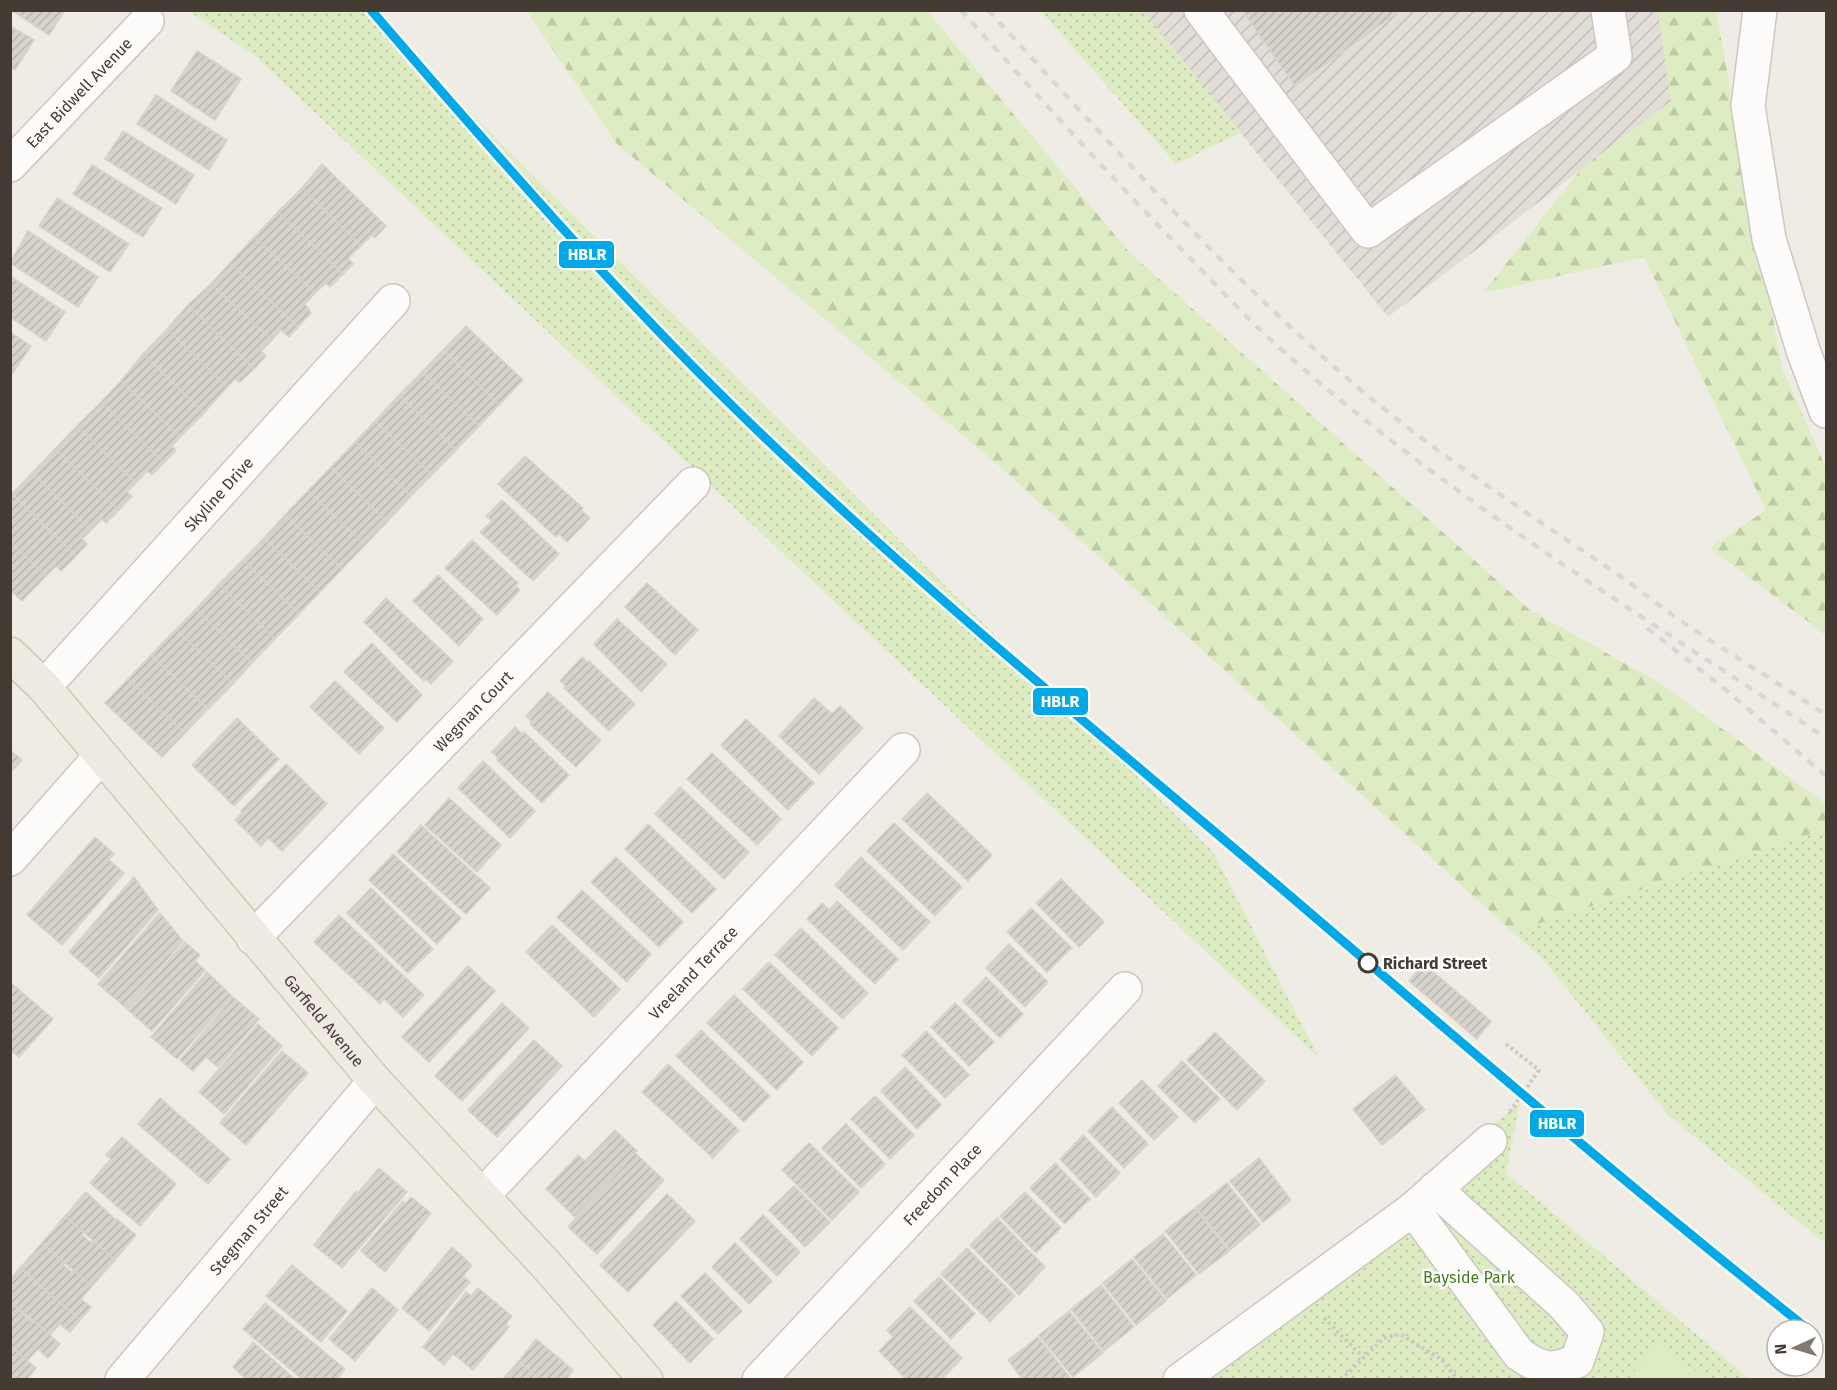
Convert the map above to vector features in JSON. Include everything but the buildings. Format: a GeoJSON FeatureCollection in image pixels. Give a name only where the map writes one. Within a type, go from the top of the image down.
{"type":"FeatureCollection","features":[{"type":"Feature","properties":{"kind":"main road","name":"Garfield Avenue"},"geometry":{"type":"LineString","coordinates":[[10,654],[44,687],[375,1081],[483,1195],[646,1380]]}},
{"type":"Feature","properties":{"kind":"street"},"geometry":{"type":"LineString","coordinates":[[1201,10],[1368,231],[1615,56],[1608,10]]}},
{"type":"Feature","properties":{"kind":"street"},"geometry":{"type":"LineString","coordinates":[[1760,10],[1748,106],[1769,239],[1804,354],[1827,411]]}},
{"type":"Feature","properties":{"kind":"street","name":"East Bidwell Avenue"},"geometry":{"type":"LineString","coordinates":[[13,159],[147,21]]}},
{"type":"Feature","properties":{"kind":"street","name":"Skyline Drive"},"geometry":{"type":"LineString","coordinates":[[44,687],[393,301]]}},
{"type":"Feature","properties":{"kind":"street","name":"Wegman Court"},"geometry":{"type":"LineString","coordinates":[[253,938],[693,484]]}},
{"type":"Feature","properties":{"kind":"street","name":"Vreeland Terrace"},"geometry":{"type":"LineString","coordinates":[[483,1195],[903,750]]}},
{"type":"Feature","properties":{"kind":"street"},"geometry":{"type":"LineString","coordinates":[[10,859],[102,756]]}},
{"type":"Feature","properties":{"kind":"street","name":"Freedom Place"},"geometry":{"type":"LineString","coordinates":[[759,1380],[1125,989]]}},
{"type":"Feature","properties":{"kind":"street","name":"Stegman Street"},"geometry":{"type":"LineString","coordinates":[[122,1380],[375,1081]]}},
{"type":"Feature","properties":{"kind":"street"},"geometry":{"type":"LineString","coordinates":[[1191,1376],[1424,1199],[1490,1141]]}},
{"type":"Feature","properties":{"kind":"street"},"geometry":{"type":"LineString","coordinates":[[1424,1199],[1564,1305],[1587,1332],[1577,1361],[1558,1369],[1536,1366],[1519,1354],[1424,1199]]}},
{"type":"Feature","properties":{"kind":"path"},"geometry":{"type":"LineString","coordinates":[[1490,1141],[1539,1070],[1506,1044]]}},
{"type":"Feature","properties":{"kind":"path"},"geometry":{"type":"LineString","coordinates":[[1318,1311],[1363,1357]]}},
{"type":"Feature","properties":{"kind":"path"},"geometry":{"type":"LineString","coordinates":[[1341,1380],[1384,1338],[1400,1334],[1442,1360],[1458,1380]]}},
{"type":"Feature","properties":{"kind":"shaded area"},"geometry":{"type":"Polygon","coordinates":[[[1143,11],[1658,11],[1671,101],[1388,317],[1143,11]]]}},
{"type":"Feature","properties":{"kind":"green space"},"geometry":{"type":"Polygon","coordinates":[[[189,11],[368,11],[1213,852],[1319,1058],[255,56],[189,11]]]}},
{"type":"Feature","properties":{"kind":"green space"},"geometry":{"type":"Polygon","coordinates":[[[527,11],[927,11],[1130,253],[1530,610],[1658,682],[1826,804],[1826,829],[1513,932],[997,464],[616,143],[527,11]]]}},
{"type":"Feature","properties":{"kind":"green space"},"geometry":{"type":"Polygon","coordinates":[[[1041,11],[1143,11],[1241,132],[1176,164],[1041,11]]]}},
{"type":"Feature","properties":{"kind":"green space"},"geometry":{"type":"Polygon","coordinates":[[[1658,11],[1716,11],[1782,368],[1826,468],[1826,635],[1710,548],[1766,510],[1644,257],[1483,293],[1582,168],[1671,101],[1658,11]]]}},
{"type":"Feature","properties":{"kind":"green space"},"geometry":{"type":"Polygon","coordinates":[[[1826,829],[1826,1244],[1668,1115],[1547,964],[1513,932],[1826,829]]]}},
{"type":"Feature","properties":{"kind":"green space","name":"Bayside Park"},"geometry":{"type":"Polygon","coordinates":[[[1520,1103],[1506,1173],[1749,1379],[1217,1380],[1200,1364],[1520,1103]]]}},
{"type":"Feature","properties":{"kind":"green space"},"geometry":{"type":"Polygon","coordinates":[[[1659,1343],[1706,1379],[1628,1379],[1659,1343]]]}},
{"type":"Feature","properties":{"kind":"railway"},"geometry":{"type":"LineString","coordinates":[[961,10],[1100,164],[1230,299],[1274,343],[1339,398],[1405,451],[1543,551],[1826,738]]}},
{"type":"Feature","properties":{"kind":"railway"},"geometry":{"type":"LineString","coordinates":[[988,10],[1125,160],[1219,258],[1317,352],[1368,396],[1460,467],[1620,576],[1678,619],[1826,715]]}},
{"type":"Feature","properties":{"kind":"railway"},"geometry":{"type":"LineString","coordinates":[[1647,628],[1726,690],[1826,776]]}},
{"type":"Feature","properties":{"kind":"transit line","name":"HBLR"},"geometry":{"type":"LineString","coordinates":[[371,10],[607,277],[706,380],[820,490],[1016,663],[1478,1056],[1675,1222],[1794,1318]]}},
{"type":"Feature","properties":{"kind":"place","name":"Richard Street"},"geometry":{"type":"Point","coordinates":[1368,963]}}]}
